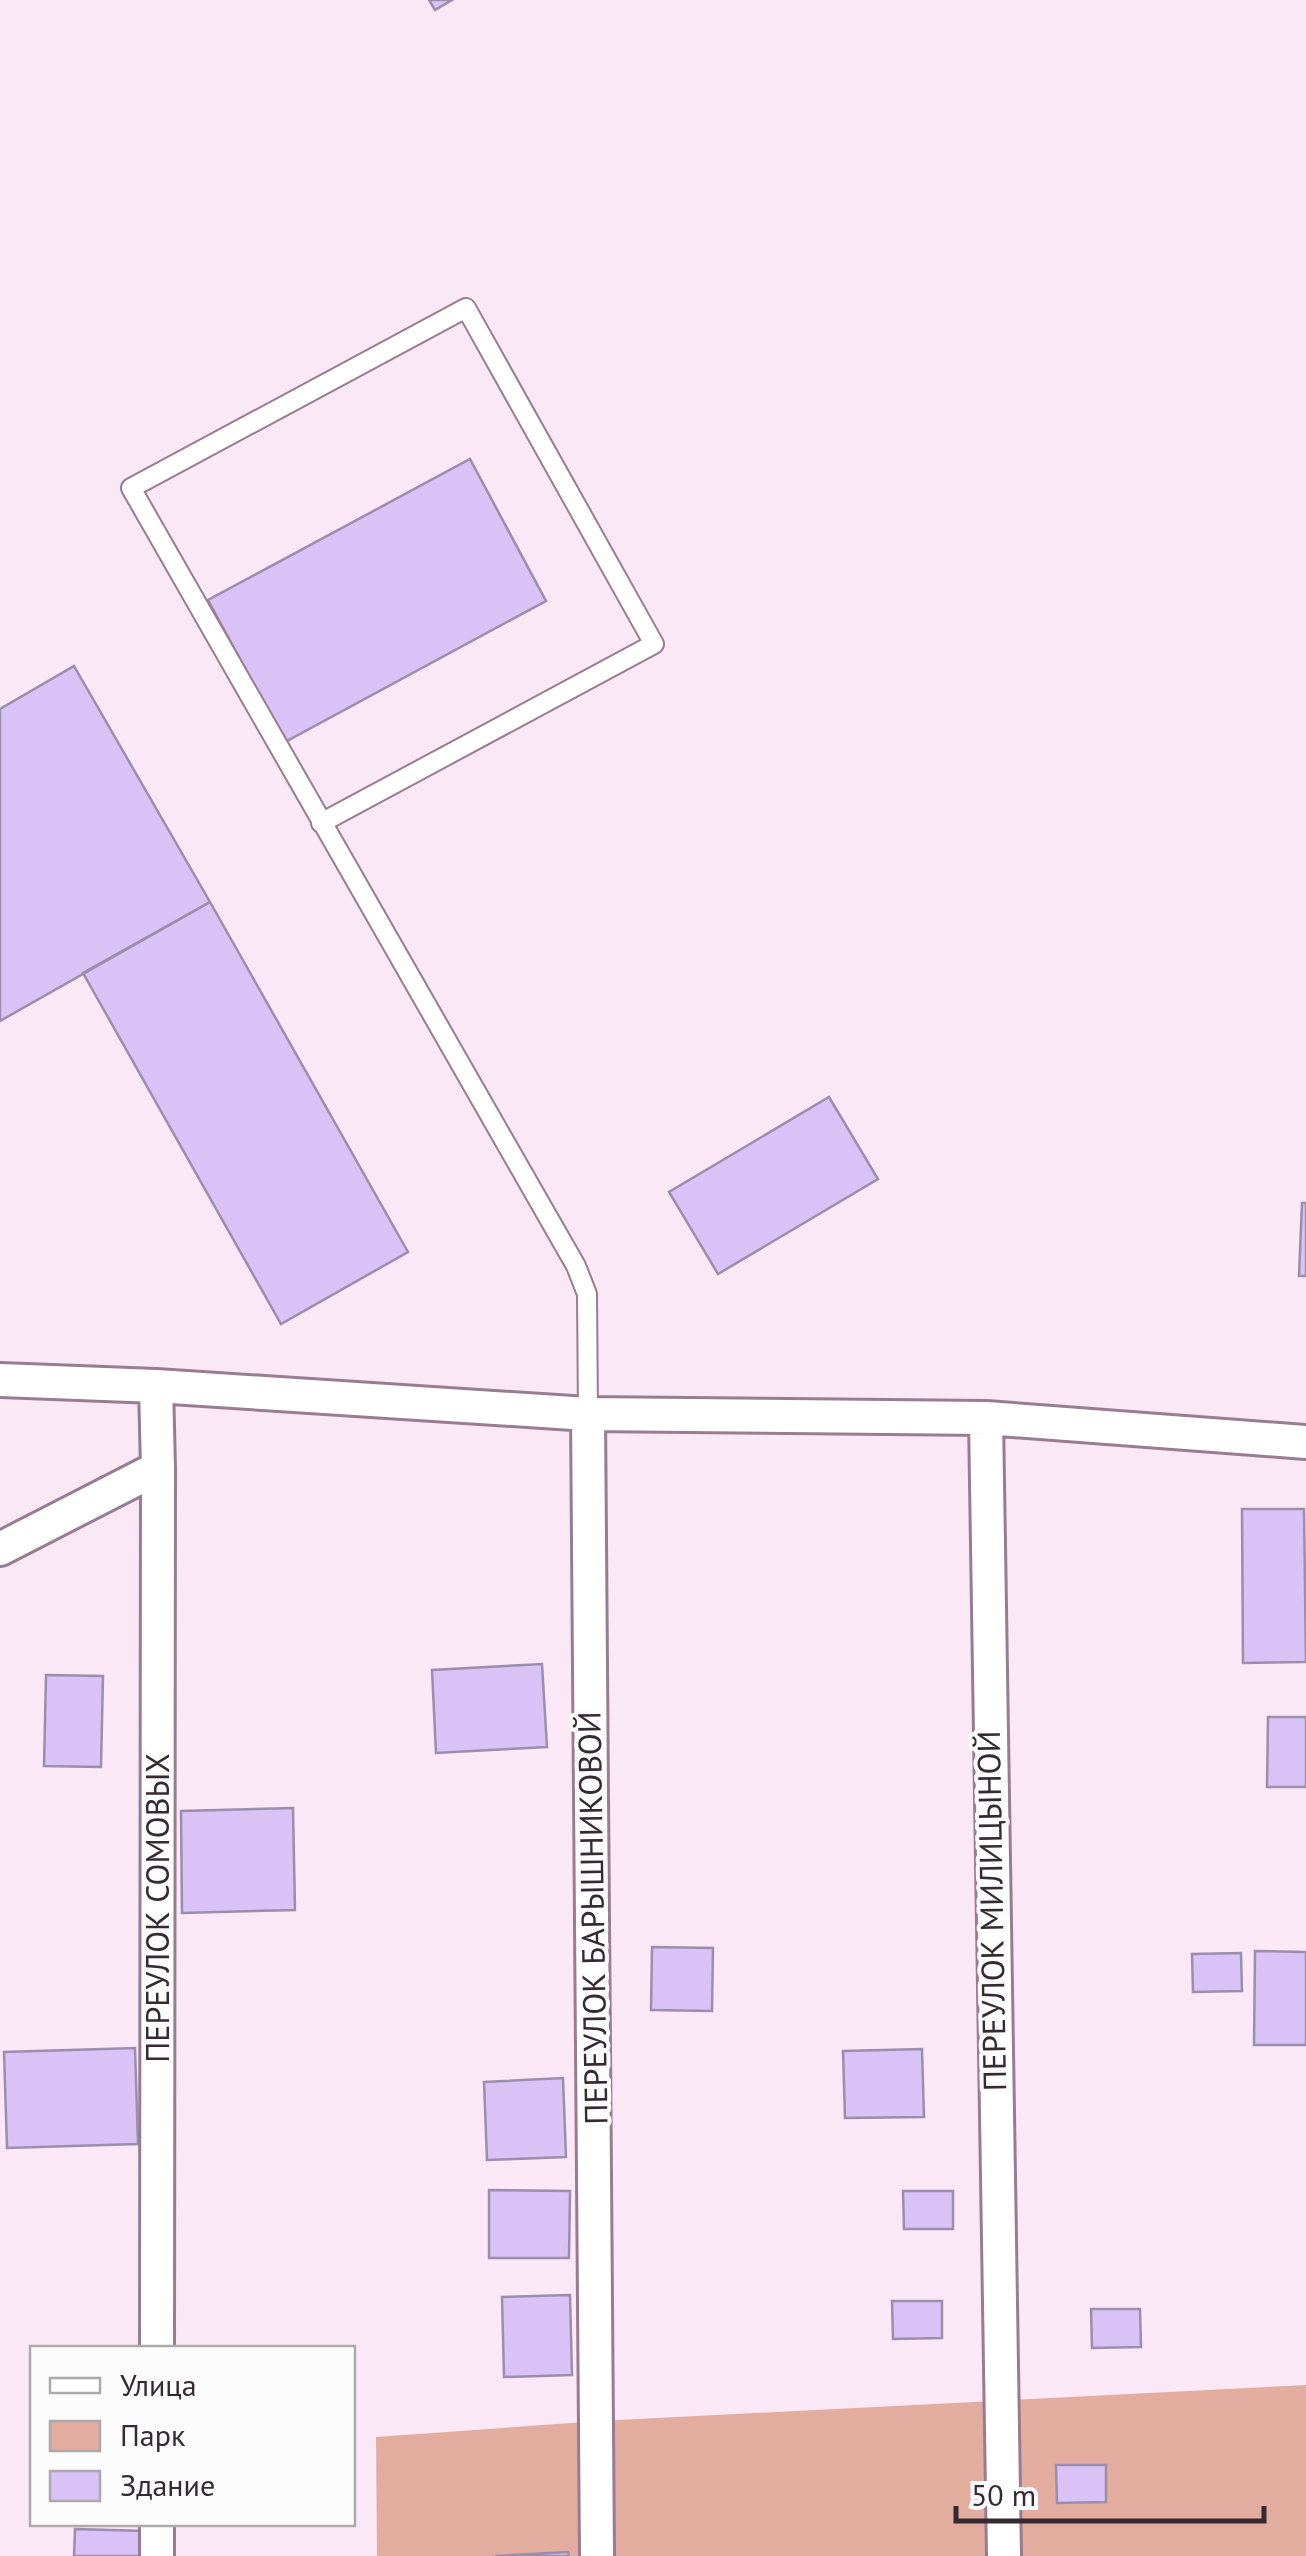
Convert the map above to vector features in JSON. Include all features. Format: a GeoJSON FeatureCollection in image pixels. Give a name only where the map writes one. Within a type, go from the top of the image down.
{"type":"FeatureCollection","features":[{"type":"Feature","properties":{"kind":"street"},"geometry":{"type":"LineString","coordinates":[[0,1380],[156,1386],[588,1414],[986,1418],[1306,1442]]}},
{"type":"Feature","properties":{"kind":"street","name":"ПЕРЕУЛОК СОМОВЫХ"},"geometry":{"type":"LineString","coordinates":[[156,1386],[157,2346]]}},
{"type":"Feature","properties":{"kind":"street","name":"ПЕРЕУЛОК БАРЫШНИКОВОЙ"},"geometry":{"type":"LineString","coordinates":[[588,1414],[597,2556]]}},
{"type":"Feature","properties":{"kind":"street","name":"ПЕРЕУЛОК МИЛИЦЫНОЙ"},"geometry":{"type":"LineString","coordinates":[[986,1418],[1004,2556]]}},
{"type":"Feature","properties":{"kind":"street"},"geometry":{"type":"LineString","coordinates":[[0,1549],[158,1468]]}},
{"type":"Feature","properties":{"kind":"street"},"geometry":{"type":"LineString","coordinates":[[157,2526],[157,2556]]}},
{"type":"Feature","properties":{"kind":"lane"},"geometry":{"type":"LineString","coordinates":[[320,823],[654,644],[466,308],[132,488],[320,823],[576,1266],[587,1294],[588,1414]]}},
{"type":"Feature","properties":{"kind":"green space"},"geometry":{"type":"Polygon","coordinates":[[[1306,2385],[1306,2556],[377,2556],[376,2437],[599,2421],[1306,2385]]]}},
{"type":"Feature","properties":{"kind":"building"},"geometry":{"type":"Polygon","coordinates":[[[429,0],[452,0],[435,10],[429,0]]]}},
{"type":"Feature","properties":{"kind":"building"},"geometry":{"type":"Polygon","coordinates":[[[470,459],[546,601],[285,742],[208,600],[470,459]]]}},
{"type":"Feature","properties":{"kind":"building"},"geometry":{"type":"Polygon","coordinates":[[[74,666],[210,902],[0,1021],[0,709],[74,666]]]}},
{"type":"Feature","properties":{"kind":"building"},"geometry":{"type":"Polygon","coordinates":[[[210,902],[408,1252],[281,1324],[83,973],[210,902]]]}},
{"type":"Feature","properties":{"kind":"building"},"geometry":{"type":"Polygon","coordinates":[[[829,1097],[878,1179],[718,1274],[669,1192],[829,1097]]]}},
{"type":"Feature","properties":{"kind":"building"},"geometry":{"type":"Polygon","coordinates":[[[1302,1203],[1306,1203],[1306,1276],[1299,1276],[1302,1203]]]}},
{"type":"Feature","properties":{"kind":"building"},"geometry":{"type":"Polygon","coordinates":[[[1242,1509],[1304,1509],[1306,1662],[1243,1663],[1242,1509]]]}},
{"type":"Feature","properties":{"kind":"building"},"geometry":{"type":"Polygon","coordinates":[[[542,1664],[547,1747],[436,1753],[432,1670],[542,1664]]]}},
{"type":"Feature","properties":{"kind":"building"},"geometry":{"type":"Polygon","coordinates":[[[46,1675],[103,1676],[101,1767],[44,1766],[46,1675]]]}},
{"type":"Feature","properties":{"kind":"building"},"geometry":{"type":"Polygon","coordinates":[[[1268,1717],[1306,1717],[1306,1787],[1267,1787],[1268,1717]]]}},
{"type":"Feature","properties":{"kind":"building"},"geometry":{"type":"Polygon","coordinates":[[[293,1808],[295,1910],[182,1913],[181,1811],[293,1808]]]}},
{"type":"Feature","properties":{"kind":"building"},"geometry":{"type":"Polygon","coordinates":[[[652,1947],[713,1948],[712,2011],[651,2010],[652,1947]]]}},
{"type":"Feature","properties":{"kind":"building"},"geometry":{"type":"Polygon","coordinates":[[[1255,1951],[1306,1952],[1306,2045],[1254,2045],[1255,1951]]]}},
{"type":"Feature","properties":{"kind":"building"},"geometry":{"type":"Polygon","coordinates":[[[1241,1953],[1242,1991],[1193,1992],[1192,1954],[1241,1953]]]}},
{"type":"Feature","properties":{"kind":"building"},"geometry":{"type":"Polygon","coordinates":[[[135,2048],[138,2144],[7,2148],[4,2052],[135,2048]]]}},
{"type":"Feature","properties":{"kind":"building"},"geometry":{"type":"Polygon","coordinates":[[[922,2049],[924,2117],[845,2118],[843,2051],[922,2049]]]}},
{"type":"Feature","properties":{"kind":"building"},"geometry":{"type":"Polygon","coordinates":[[[563,2078],[566,2157],[487,2160],[484,2082],[563,2078]]]}},
{"type":"Feature","properties":{"kind":"building"},"geometry":{"type":"Polygon","coordinates":[[[489,2190],[570,2191],[569,2258],[489,2258],[489,2190]]]}},
{"type":"Feature","properties":{"kind":"building"},"geometry":{"type":"Polygon","coordinates":[[[903,2191],[953,2191],[953,2229],[904,2229],[903,2191]]]}},
{"type":"Feature","properties":{"kind":"building"},"geometry":{"type":"Polygon","coordinates":[[[570,2295],[572,2375],[504,2377],[502,2297],[570,2295]]]}},
{"type":"Feature","properties":{"kind":"building"},"geometry":{"type":"Polygon","coordinates":[[[892,2301],[942,2301],[942,2338],[893,2339],[892,2301]]]}},
{"type":"Feature","properties":{"kind":"building"},"geometry":{"type":"Polygon","coordinates":[[[1091,2309],[1140,2309],[1141,2347],[1092,2348],[1091,2309]]]}},
{"type":"Feature","properties":{"kind":"building"},"geometry":{"type":"Polygon","coordinates":[[[1056,2465],[1106,2465],[1106,2502],[1057,2503],[1056,2465]]]}},
{"type":"Feature","properties":{"kind":"building"},"geometry":{"type":"Polygon","coordinates":[[[75,2529],[146,2531],[146,2556],[74,2556],[75,2529]]]}},
{"type":"Feature","properties":{"kind":"building"},"geometry":{"type":"Polygon","coordinates":[[[568,2552],[569,2556],[495,2556],[568,2552]]]}}]}
